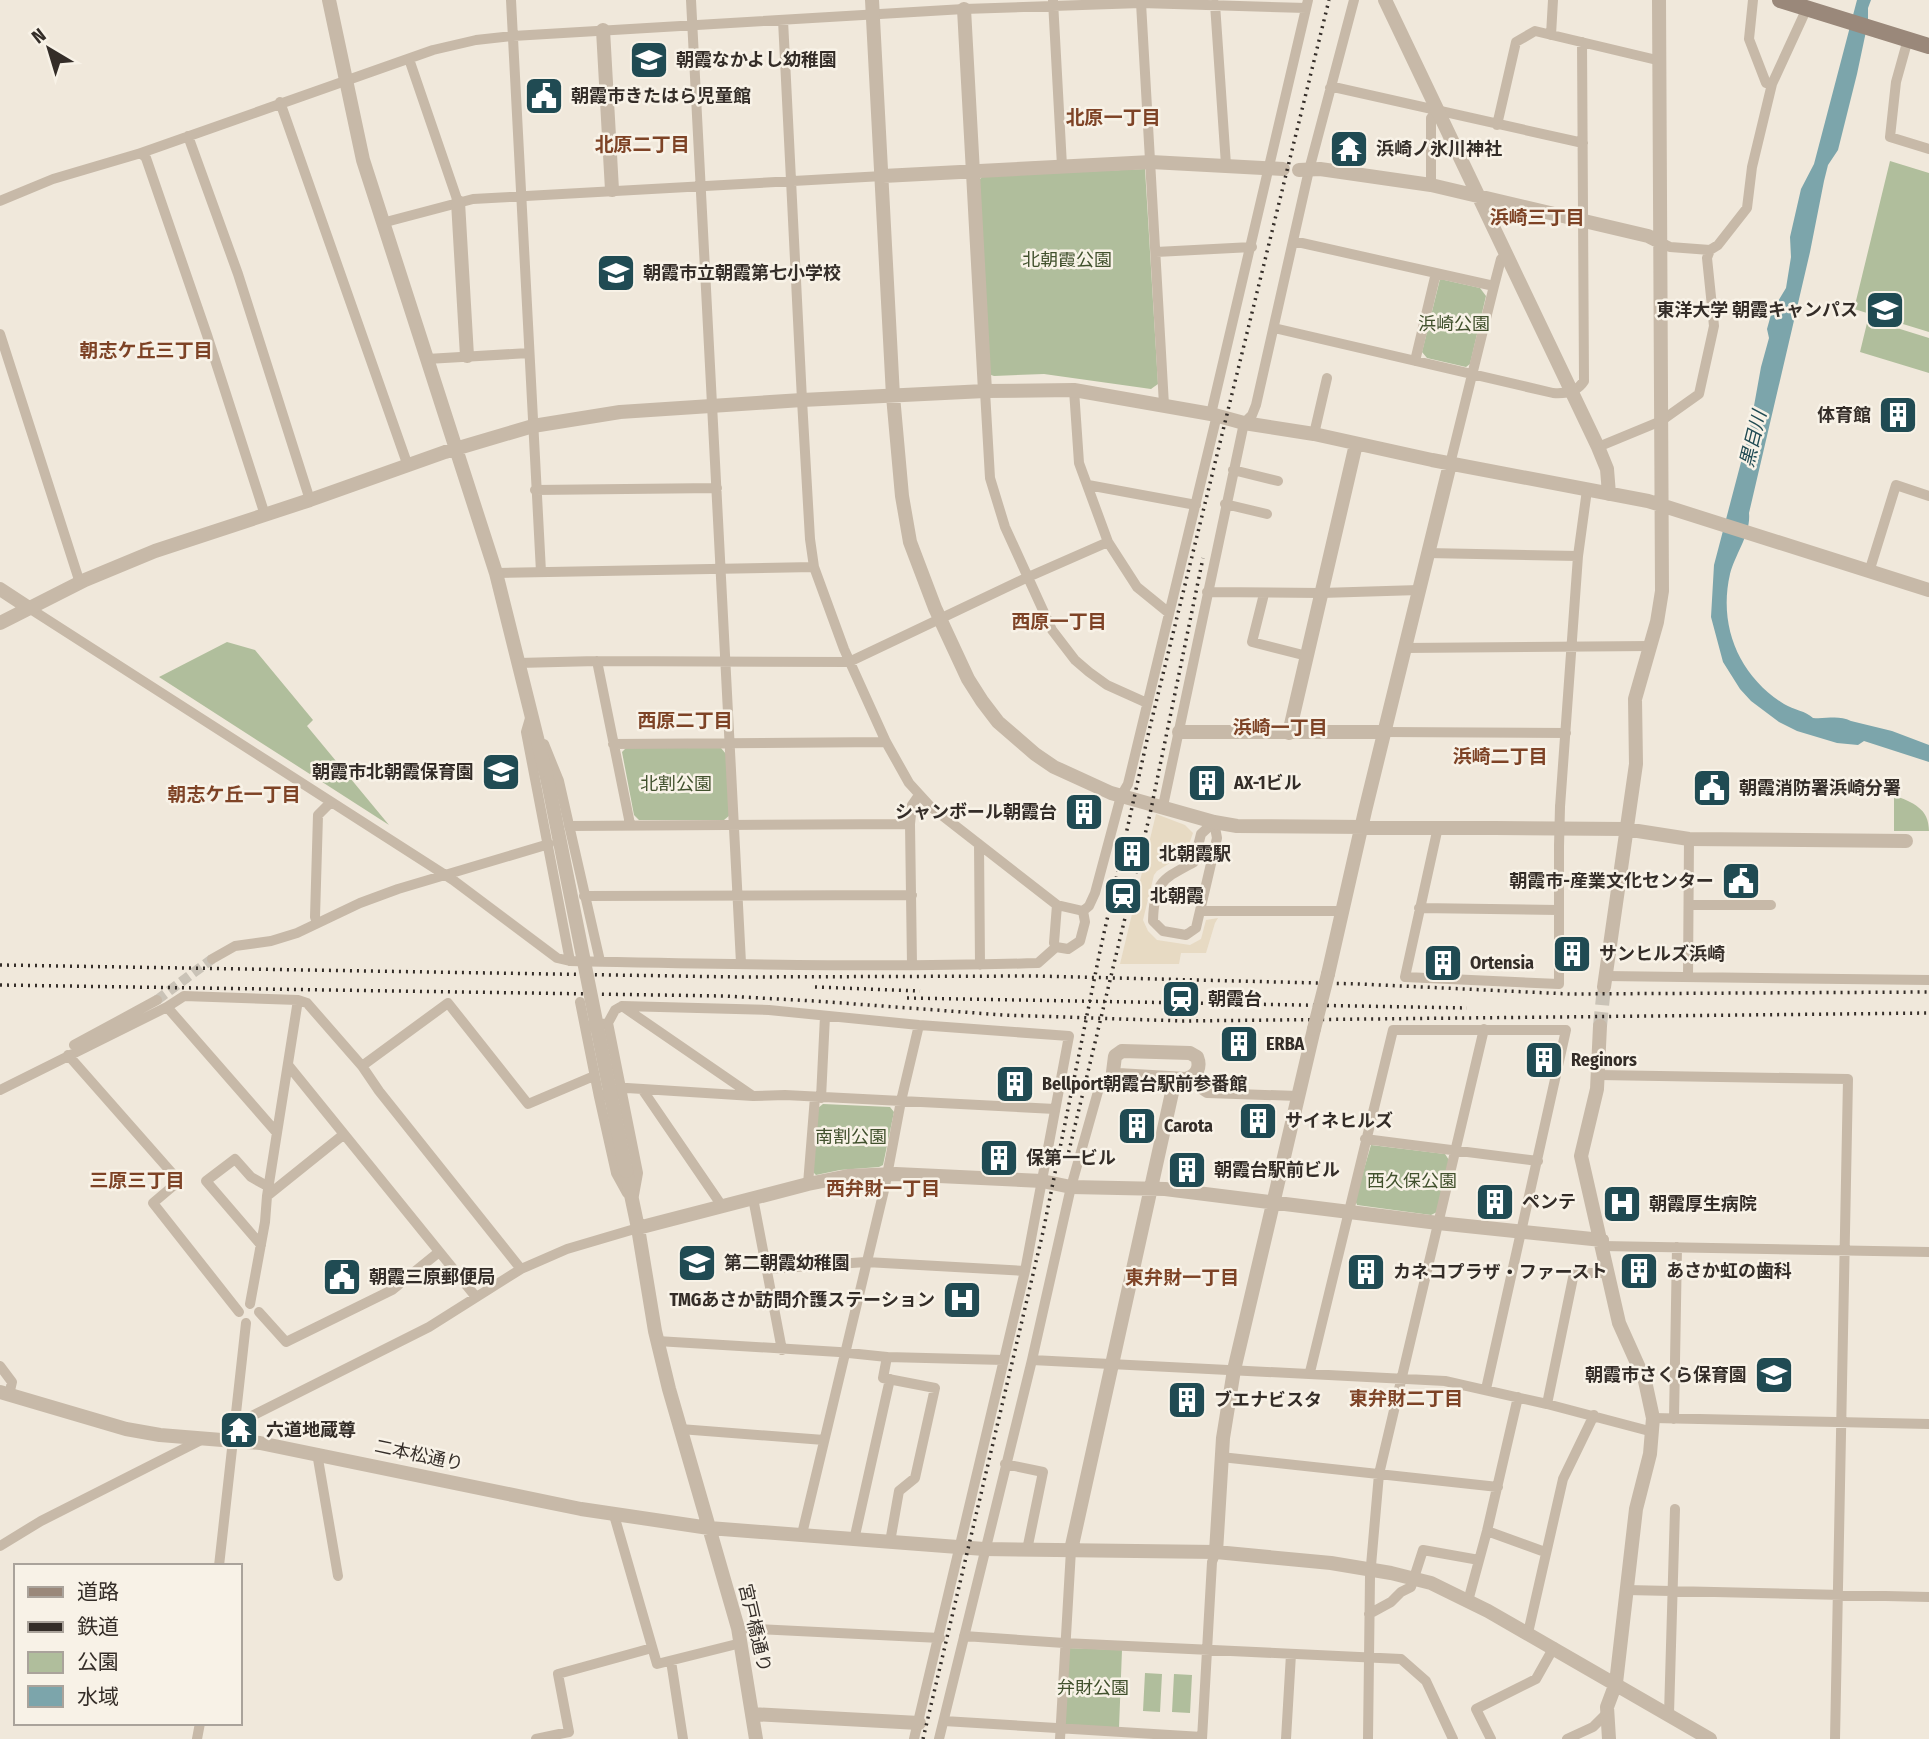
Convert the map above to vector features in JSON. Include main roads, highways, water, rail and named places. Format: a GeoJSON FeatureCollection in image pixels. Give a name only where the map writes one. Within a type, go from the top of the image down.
{"type":"FeatureCollection","features":[{"type":"Feature","properties":{"kind":"main road"},"geometry":{"type":"LineString","coordinates":[[1780,0],[1808,4],[1827,14],[1929,46]]}},
{"type":"Feature","properties":{"kind":"water","name":"黒目川"},"geometry":{"type":"Polygon","coordinates":[[[1857,0],[1871,0],[1857,74],[1838,150],[1828,165],[1824,181],[1749,513],[1748,529],[1730,574],[1727,612],[1730,631],[1744,664],[1768,693],[1813,718],[1846,719],[1892,731],[1929,745],[1929,762],[1864,741],[1858,745],[1837,743],[1797,731],[1779,722],[1740,689],[1723,662],[1711,617],[1714,565],[1750,428],[1769,338],[1767,329],[1772,311],[1786,288],[1791,257],[1790,237],[1801,189],[1814,164],[1857,0]]]}},
{"type":"Feature","properties":{"kind":"tunnel"},"geometry":{"type":"LineString","coordinates":[[157,1000],[212,959]]}},
{"type":"Feature","properties":{"kind":"tunnel"},"geometry":{"type":"LineString","coordinates":[[1600,1026],[1604,987]]}},
{"type":"Feature","properties":{"kind":"railway"},"geometry":{"type":"LineString","coordinates":[[923,1739],[1043,1232],[1100,951],[1149,731],[1329,0]]}},
{"type":"Feature","properties":{"kind":"railway"},"geometry":{"type":"LineString","coordinates":[[1067,1159],[1150,814],[1203,558]]}},
{"type":"Feature","properties":{"kind":"railway"},"geometry":{"type":"LineString","coordinates":[[0,965],[738,977],[1036,976],[1359,984],[1570,994],[1929,992]]}},
{"type":"Feature","properties":{"kind":"railway"},"geometry":{"type":"LineString","coordinates":[[0,985],[724,996],[1003,1015],[1182,1021],[1929,1013]]}},
{"type":"Feature","properties":{"kind":"railway"},"geometry":{"type":"LineString","coordinates":[[815,987],[920,991]]}},
{"type":"Feature","properties":{"kind":"railway"},"geometry":{"type":"LineString","coordinates":[[907,998],[1467,1008]]}},
{"type":"Feature","properties":{"kind":"place","name":"朝霞なかよし幼稚園"},"geometry":{"type":"Point","coordinates":[649,60]}},
{"type":"Feature","properties":{"kind":"place","name":"朝霞市きたはら児童館"},"geometry":{"type":"Point","coordinates":[544,96]}},
{"type":"Feature","properties":{"kind":"place","name":"浜崎ノ氷川神社"},"geometry":{"type":"Point","coordinates":[1349,149]}},
{"type":"Feature","properties":{"kind":"place","name":"朝霞市立朝霞第七小学校"},"geometry":{"type":"Point","coordinates":[616,273]}},
{"type":"Feature","properties":{"kind":"place","name":"東洋大学 朝霞キャンパス"},"geometry":{"type":"Point","coordinates":[1885,310]}},
{"type":"Feature","properties":{"kind":"place","name":"体育館"},"geometry":{"type":"Point","coordinates":[1898,415]}},
{"type":"Feature","properties":{"kind":"place","name":"朝霞市北朝霞保育園"},"geometry":{"type":"Point","coordinates":[501,772]}},
{"type":"Feature","properties":{"kind":"place","name":"AX-1ビル"},"geometry":{"type":"Point","coordinates":[1207,783]}},
{"type":"Feature","properties":{"kind":"place","name":"朝霞消防署浜崎分署"},"geometry":{"type":"Point","coordinates":[1712,788]}},
{"type":"Feature","properties":{"kind":"place","name":"シャンボール朝霞台"},"geometry":{"type":"Point","coordinates":[1084,812]}},
{"type":"Feature","properties":{"kind":"place","name":"北朝霞駅"},"geometry":{"type":"Point","coordinates":[1132,854]}},
{"type":"Feature","properties":{"kind":"place","name":"朝霞市-産業文化センター"},"geometry":{"type":"Point","coordinates":[1741,881]}},
{"type":"Feature","properties":{"kind":"place","name":"北朝霞"},"geometry":{"type":"Point","coordinates":[1123,896]}},
{"type":"Feature","properties":{"kind":"place","name":"サンヒルズ浜崎"},"geometry":{"type":"Point","coordinates":[1572,954]}},
{"type":"Feature","properties":{"kind":"place","name":"Ortensia"},"geometry":{"type":"Point","coordinates":[1443,963]}},
{"type":"Feature","properties":{"kind":"place","name":"朝霞台"},"geometry":{"type":"Point","coordinates":[1181,999]}},
{"type":"Feature","properties":{"kind":"place","name":"ERBA"},"geometry":{"type":"Point","coordinates":[1239,1044]}},
{"type":"Feature","properties":{"kind":"place","name":"Reginors"},"geometry":{"type":"Point","coordinates":[1544,1060]}},
{"type":"Feature","properties":{"kind":"place","name":"Bellport朝霞台駅前参番館"},"geometry":{"type":"Point","coordinates":[1015,1084]}},
{"type":"Feature","properties":{"kind":"place","name":"サイネヒルズ"},"geometry":{"type":"Point","coordinates":[1258,1121]}},
{"type":"Feature","properties":{"kind":"place","name":"Carota"},"geometry":{"type":"Point","coordinates":[1137,1126]}},
{"type":"Feature","properties":{"kind":"place","name":"保第一ビル"},"geometry":{"type":"Point","coordinates":[999,1158]}},
{"type":"Feature","properties":{"kind":"place","name":"朝霞台駅前ビル"},"geometry":{"type":"Point","coordinates":[1187,1170]}},
{"type":"Feature","properties":{"kind":"place","name":"ペンテ"},"geometry":{"type":"Point","coordinates":[1495,1202]}},
{"type":"Feature","properties":{"kind":"place","name":"朝霞厚生病院"},"geometry":{"type":"Point","coordinates":[1622,1204]}},
{"type":"Feature","properties":{"kind":"place","name":"第二朝霞幼稚園"},"geometry":{"type":"Point","coordinates":[697,1263]}},
{"type":"Feature","properties":{"kind":"place","name":"あさか虹の歯科"},"geometry":{"type":"Point","coordinates":[1639,1271]}},
{"type":"Feature","properties":{"kind":"place","name":"カネコプラザ・ファースト"},"geometry":{"type":"Point","coordinates":[1366,1272]}},
{"type":"Feature","properties":{"kind":"place","name":"朝霞三原郵便局"},"geometry":{"type":"Point","coordinates":[342,1277]}},
{"type":"Feature","properties":{"kind":"place","name":"TMGあさか訪問介護ステーション"},"geometry":{"type":"Point","coordinates":[962,1300]}},
{"type":"Feature","properties":{"kind":"place","name":"朝霞市さくら保育園"},"geometry":{"type":"Point","coordinates":[1774,1375]}},
{"type":"Feature","properties":{"kind":"place","name":"ブエナビスタ"},"geometry":{"type":"Point","coordinates":[1187,1400]}},
{"type":"Feature","properties":{"kind":"place","name":"六道地蔵尊"},"geometry":{"type":"Point","coordinates":[239,1430]}},
{"type":"Feature","properties":{"kind":"district","name":"北原一丁目"},"geometry":{"type":"Point","coordinates":[1113,117]}},
{"type":"Feature","properties":{"kind":"district","name":"北原二丁目"},"geometry":{"type":"Point","coordinates":[642,144]}},
{"type":"Feature","properties":{"kind":"district","name":"浜崎三丁目"},"geometry":{"type":"Point","coordinates":[1537,217]}},
{"type":"Feature","properties":{"kind":"district","name":"朝志ケ丘三丁目"},"geometry":{"type":"Point","coordinates":[146,350]}},
{"type":"Feature","properties":{"kind":"district","name":"西原一丁目"},"geometry":{"type":"Point","coordinates":[1059,621]}},
{"type":"Feature","properties":{"kind":"district","name":"西原二丁目"},"geometry":{"type":"Point","coordinates":[685,720]}},
{"type":"Feature","properties":{"kind":"district","name":"浜崎一丁目"},"geometry":{"type":"Point","coordinates":[1280,727]}},
{"type":"Feature","properties":{"kind":"district","name":"浜崎二丁目"},"geometry":{"type":"Point","coordinates":[1500,756]}},
{"type":"Feature","properties":{"kind":"district","name":"朝志ケ丘一丁目"},"geometry":{"type":"Point","coordinates":[234,794]}},
{"type":"Feature","properties":{"kind":"district","name":"三原三丁目"},"geometry":{"type":"Point","coordinates":[137,1180]}},
{"type":"Feature","properties":{"kind":"district","name":"西弁財一丁目"},"geometry":{"type":"Point","coordinates":[883,1188]}},
{"type":"Feature","properties":{"kind":"district","name":"東弁財一丁目"},"geometry":{"type":"Point","coordinates":[1182,1277]}},
{"type":"Feature","properties":{"kind":"district","name":"東弁財二丁目"},"geometry":{"type":"Point","coordinates":[1406,1398]}},
{"type":"Feature","properties":{"kind":"park label","name":"北朝霞公園"},"geometry":{"type":"Point","coordinates":[1067,260]}},
{"type":"Feature","properties":{"kind":"park label","name":"浜崎公園"},"geometry":{"type":"Point","coordinates":[1454,324]}},
{"type":"Feature","properties":{"kind":"park label","name":"北割公園"},"geometry":{"type":"Point","coordinates":[676,784]}},
{"type":"Feature","properties":{"kind":"park label","name":"南割公園"},"geometry":{"type":"Point","coordinates":[851,1137]}},
{"type":"Feature","properties":{"kind":"park label","name":"西久保公園"},"geometry":{"type":"Point","coordinates":[1412,1181]}},
{"type":"Feature","properties":{"kind":"park label","name":"弁財公園"},"geometry":{"type":"Point","coordinates":[1093,1688]}}]}
